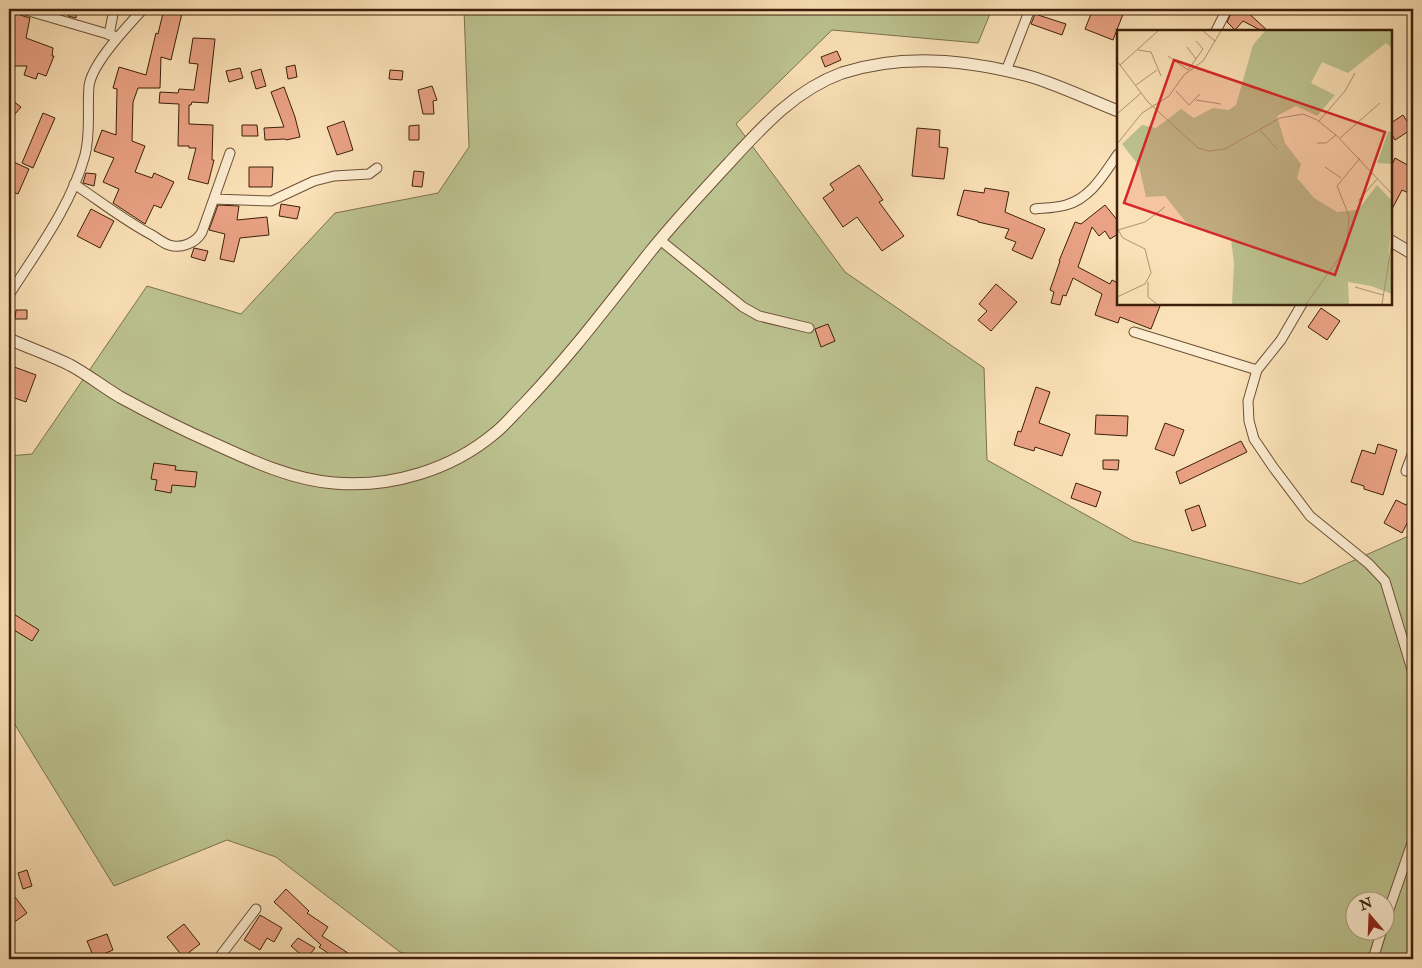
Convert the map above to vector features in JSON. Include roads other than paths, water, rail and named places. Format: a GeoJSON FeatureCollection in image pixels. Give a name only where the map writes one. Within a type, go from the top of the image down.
{"type":"FeatureCollection","features":[{"type":"Feature","properties":{"kind":"street"},"geometry":{"type":"LineString","coordinates":[[22,9],[113,36]]}},
{"type":"Feature","properties":{"kind":"street"},"geometry":{"type":"LineString","coordinates":[[113,36],[114,9]]}},
{"type":"Feature","properties":{"kind":"street"},"geometry":{"type":"LineString","coordinates":[[9,295],[50,231],[74,184],[85,154],[89,113],[89,86],[92,76],[113,36],[143,9]]}},
{"type":"Feature","properties":{"kind":"street"},"geometry":{"type":"LineString","coordinates":[[1006,71],[1030,9]]}},
{"type":"Feature","properties":{"kind":"street"},"geometry":{"type":"LineString","coordinates":[[1216,30],[1227,9]]}},
{"type":"Feature","properties":{"kind":"street"},"geometry":{"type":"LineString","coordinates":[[9,339],[69,364],[159,418],[241,456],[308,479],[331,483],[373,484],[404,479],[437,468],[467,453],[495,433],[581,341],[660,240],[692,203],[759,130],[788,103],[814,85],[843,73],[896,62],[961,62],[1034,78],[1117,111]]}},
{"type":"Feature","properties":{"kind":"street"},"geometry":{"type":"LineString","coordinates":[[74,184],[141,230],[170,245],[184,245],[198,238],[230,153]]}},
{"type":"Feature","properties":{"kind":"street"},"geometry":{"type":"LineString","coordinates":[[1035,210],[1066,205],[1078,200],[1092,190],[1117,155]]}},
{"type":"Feature","properties":{"kind":"street"},"geometry":{"type":"LineString","coordinates":[[214,199],[271,201],[314,181],[334,176],[368,174],[377,168]]}},
{"type":"Feature","properties":{"kind":"street"},"geometry":{"type":"LineString","coordinates":[[660,240],[743,307],[759,316],[809,328]]}},
{"type":"Feature","properties":{"kind":"street"},"geometry":{"type":"LineString","coordinates":[[1392,242],[1413,254]]}},
{"type":"Feature","properties":{"kind":"street"},"geometry":{"type":"LineString","coordinates":[[1301,305],[1281,340],[1257,370],[1248,401],[1249,421],[1254,439],[1310,516],[1369,564],[1385,581],[1413,673]]}},
{"type":"Feature","properties":{"kind":"street"},"geometry":{"type":"LineString","coordinates":[[1134,332],[1257,370]]}},
{"type":"Feature","properties":{"kind":"street"},"geometry":{"type":"LineString","coordinates":[[1406,471],[1413,452]]}},
{"type":"Feature","properties":{"kind":"street"},"geometry":{"type":"LineString","coordinates":[[1394,895],[1413,840]]}},
{"type":"Feature","properties":{"kind":"street"},"geometry":{"type":"LineString","coordinates":[[218,959],[256,909]]}},
{"type":"Feature","properties":{"kind":"street"},"geometry":{"type":"LineString","coordinates":[[1372,959],[1379,940]]}}]}
